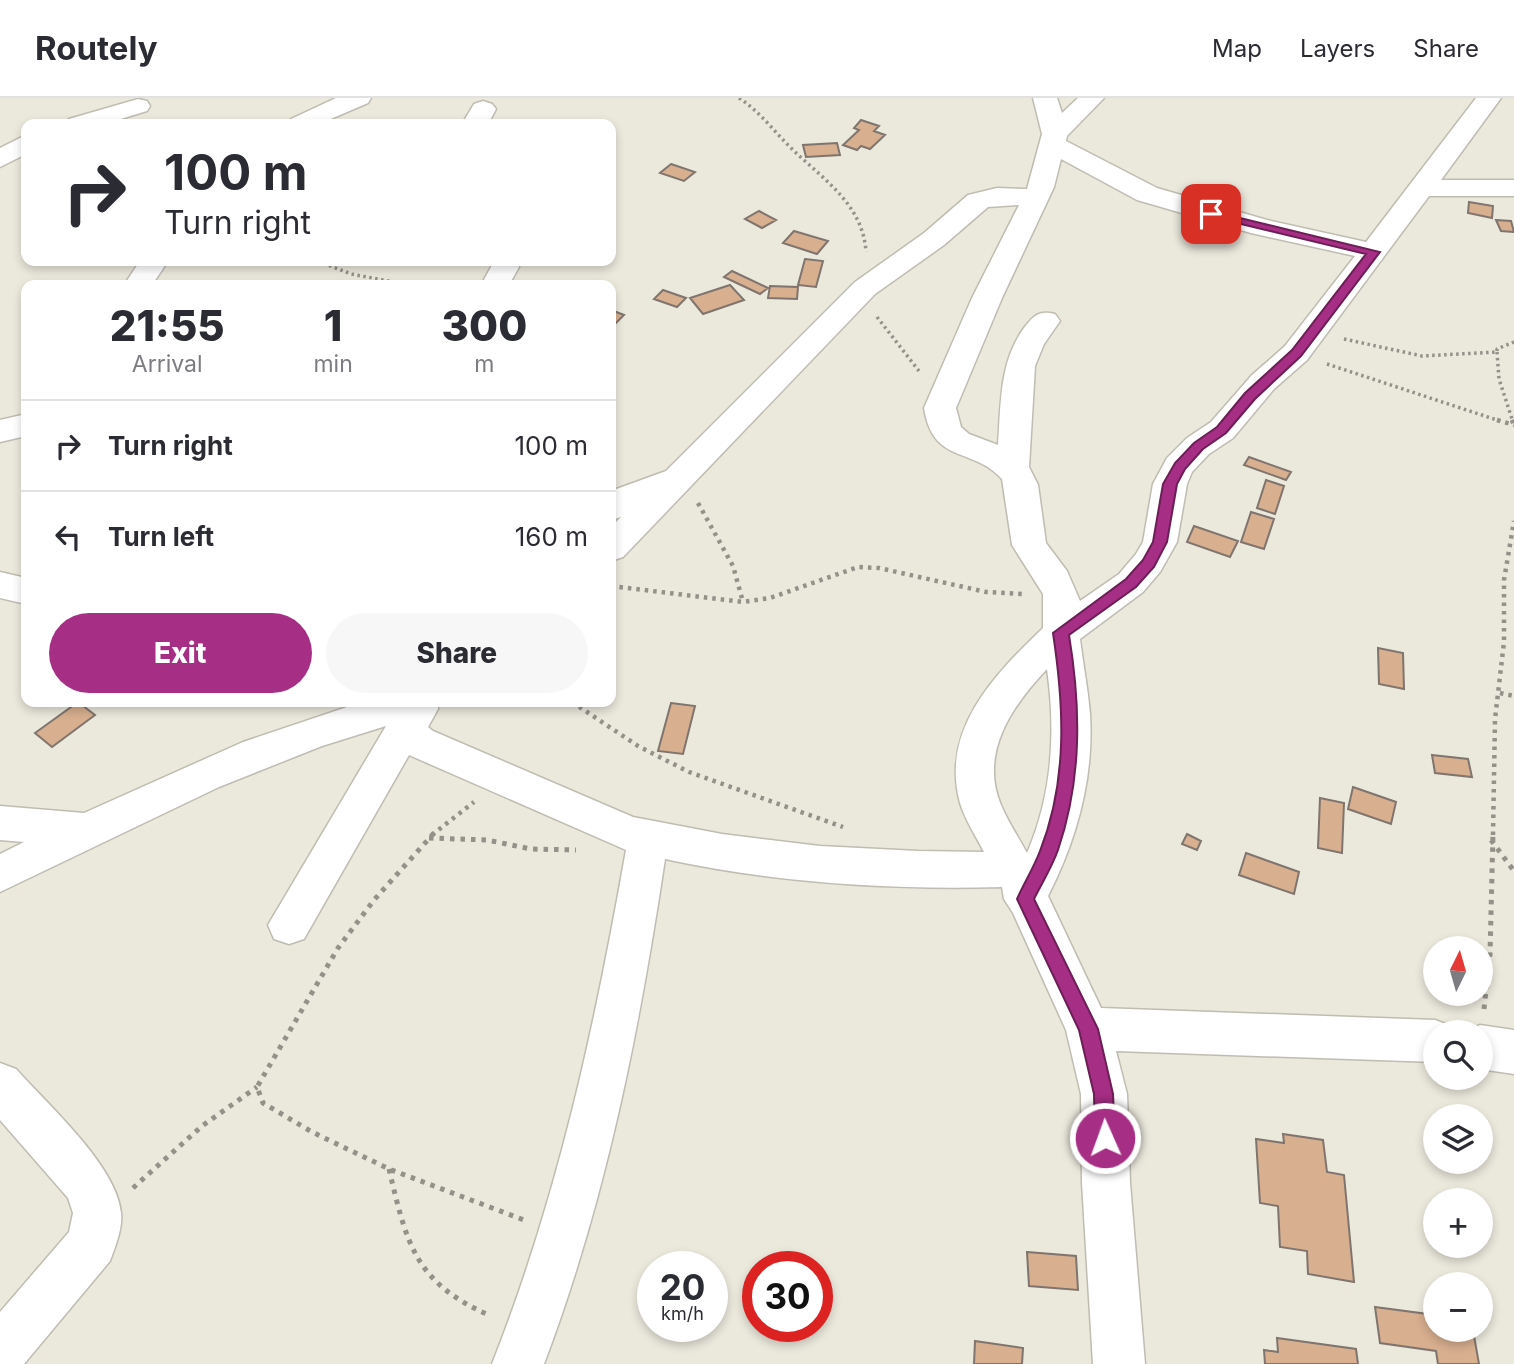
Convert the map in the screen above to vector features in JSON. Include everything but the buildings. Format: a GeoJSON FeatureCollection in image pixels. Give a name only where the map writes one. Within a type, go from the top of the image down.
{"type":"FeatureCollection","features":[{"type":"Feature","properties":{"kind":"street"},"geometry":{"type":"LineString","coordinates":[[310,119],[359,98]]}},
{"type":"Feature","properties":{"kind":"street"},"geometry":{"type":"LineString","coordinates":[[1045,98],[1054,139],[1129,186],[1173,203],[1261,227],[1374,252]]}},
{"type":"Feature","properties":{"kind":"street"},"geometry":{"type":"LineString","coordinates":[[1023,523],[990,475],[940,425],[940,408],[947,387],[1041,187],[1054,139],[1089,101],[1115,98]]}},
{"type":"Feature","properties":{"kind":"street"},"geometry":{"type":"LineString","coordinates":[[1119,1364],[1106,1183],[1104,1094],[1088,1029],[981,806],[975,780],[975,755],[983,726],[1004,693],[1061,633],[1131,583],[1149,563],[1160,542],[1170,484],[1179,466],[1198,446],[1222,430],[1264,382],[1302,346],[1489,98]]}},
{"type":"Feature","properties":{"kind":"street"},"geometry":{"type":"LineString","coordinates":[[99,119],[140,109]]}},
{"type":"Feature","properties":{"kind":"street"},"geometry":{"type":"LineString","coordinates":[[0,159],[21,147]]}},
{"type":"Feature","properties":{"kind":"street"},"geometry":{"type":"LineString","coordinates":[[1421,188],[1514,188]]}},
{"type":"Feature","properties":{"kind":"street"},"geometry":{"type":"LineString","coordinates":[[616,543],[865,288],[934,239],[978,201],[997,195],[1034,197]]}},
{"type":"Feature","properties":{"kind":"street"},"geometry":{"type":"LineString","coordinates":[[1020,884],[1049,850],[1065,783],[1071,736],[1069,685],[1061,633],[1064,607],[1061,593],[1049,571],[1029,545],[1023,523],[1019,481],[1012,468],[1020,366],[1029,343],[1045,321]]}},
{"type":"Feature","properties":{"kind":"street"},"geometry":{"type":"LineString","coordinates":[[0,431],[21,426]]}},
{"type":"Feature","properties":{"kind":"street"},"geometry":{"type":"LineString","coordinates":[[956,439],[1012,468]]}},
{"type":"Feature","properties":{"kind":"street"},"geometry":{"type":"LineString","coordinates":[[616,504],[628,496],[684,472]]}},
{"type":"Feature","properties":{"kind":"street"},"geometry":{"type":"LineString","coordinates":[[0,586],[21,590]]}},
{"type":"Feature","properties":{"kind":"street"},"geometry":{"type":"LineString","coordinates":[[337,707],[363,715]]}},
{"type":"Feature","properties":{"kind":"street"},"geometry":{"type":"LineString","coordinates":[[416,711],[419,742],[504,781],[638,835],[733,852],[869,867],[949,872],[1020,884]]}},
{"type":"Feature","properties":{"kind":"street"},"geometry":{"type":"LineString","coordinates":[[0,874],[272,746],[363,715],[416,711]]}},
{"type":"Feature","properties":{"kind":"street"},"geometry":{"type":"LineString","coordinates":[[289,925],[416,711]]}},
{"type":"Feature","properties":{"kind":"street"},"geometry":{"type":"LineString","coordinates":[[0,823],[89,831]]}},
{"type":"Feature","properties":{"kind":"street"},"geometry":{"type":"LineString","coordinates":[[525,1347],[566,1236],[595,1124],[638,835]]}},
{"type":"Feature","properties":{"kind":"street"},"geometry":{"type":"LineString","coordinates":[[1088,1029],[1423,1041]]}},
{"type":"Feature","properties":{"kind":"street"},"geometry":{"type":"LineString","coordinates":[[1493,1038],[1514,1052]]}},
{"type":"Feature","properties":{"kind":"street"},"geometry":{"type":"LineString","coordinates":[[0,1085],[87,1184],[97,1213],[92,1243],[0,1352]]}},
{"type":"Feature","properties":{"kind":"street"},"geometry":{"type":"LineString","coordinates":[[1115,1310],[1146,1364]]}},
{"type":"Feature","properties":{"kind":"path"},"geometry":{"type":"LineString","coordinates":[[739,98],[768,120],[854,211],[866,235],[865,288],[877,318],[916,365],[940,408]]}},
{"type":"Feature","properties":{"kind":"path"},"geometry":{"type":"LineString","coordinates":[[331,266],[351,274],[383,280]]}},
{"type":"Feature","properties":{"kind":"path"},"geometry":{"type":"LineString","coordinates":[[1302,346],[1321,335],[1422,356],[1497,352]]}},
{"type":"Feature","properties":{"kind":"path"},"geometry":{"type":"LineString","coordinates":[[1514,342],[1497,349],[1497,352],[1499,379],[1514,426]]}},
{"type":"Feature","properties":{"kind":"path"},"geometry":{"type":"LineString","coordinates":[[1302,346],[1421,397],[1514,426]]}},
{"type":"Feature","properties":{"kind":"path"},"geometry":{"type":"LineString","coordinates":[[684,472],[699,508],[733,566],[743,602]]}},
{"type":"Feature","properties":{"kind":"path"},"geometry":{"type":"LineString","coordinates":[[1483,1020],[1490,954],[1495,719],[1500,693],[1504,580],[1514,521]]}},
{"type":"Feature","properties":{"kind":"path"},"geometry":{"type":"LineString","coordinates":[[616,587],[743,602],[770,598],[858,567],[879,568],[986,592],[1061,593]]}},
{"type":"Feature","properties":{"kind":"path"},"geometry":{"type":"LineString","coordinates":[[1500,693],[1514,696]]}},
{"type":"Feature","properties":{"kind":"path"},"geometry":{"type":"LineString","coordinates":[[580,707],[638,746],[689,772],[855,831]]}},
{"type":"Feature","properties":{"kind":"path"},"geometry":{"type":"LineString","coordinates":[[97,1213],[133,1189],[202,1126],[257,1087],[338,948],[374,900],[428,838],[504,781]]}},
{"type":"Feature","properties":{"kind":"path"},"geometry":{"type":"LineString","coordinates":[[428,838],[487,840],[531,849],[565,851],[595,848],[638,835]]}},
{"type":"Feature","properties":{"kind":"path"},"geometry":{"type":"LineString","coordinates":[[1491,839],[1514,871]]}},
{"type":"Feature","properties":{"kind":"path"},"geometry":{"type":"LineString","coordinates":[[257,1087],[263,1103],[312,1132],[389,1169],[566,1236]]}},
{"type":"Feature","properties":{"kind":"path"},"geometry":{"type":"LineString","coordinates":[[389,1169],[402,1221],[415,1255],[431,1282],[449,1297],[525,1347]]}},
{"type":"Feature","properties":{"kind":"route"},"geometry":{"type":"LineString","coordinates":[[1105,1138],[1104,1094],[1088,1029],[1025,899],[1049,850],[1063,795],[1069,756],[1069,685],[1061,633],[1131,583],[1149,563],[1160,542],[1170,484],[1179,466],[1198,446],[1222,430],[1250,396],[1296,353],[1374,252],[1211,214]]}}]}
